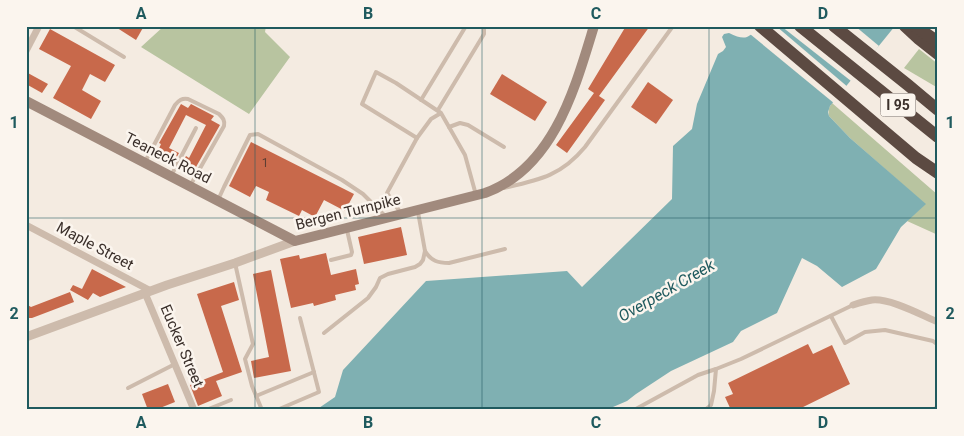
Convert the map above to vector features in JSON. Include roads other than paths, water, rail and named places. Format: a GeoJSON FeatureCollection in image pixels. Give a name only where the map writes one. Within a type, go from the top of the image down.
{"type":"FeatureCollection","features":[{"type":"Feature","properties":{"kind":"highway"},"geometry":{"type":"LineString","coordinates":[[760,26],[916,158],[938,173]]}},
{"type":"Feature","properties":{"kind":"highway","name":"I 95"},"geometry":{"type":"LineString","coordinates":[[800,26],[938,137]]}},
{"type":"Feature","properties":{"kind":"highway"},"geometry":{"type":"LineString","coordinates":[[834,26],[938,110]]}},
{"type":"Feature","properties":{"kind":"highway"},"geometry":{"type":"LineString","coordinates":[[905,26],[938,54]]}},
{"type":"Feature","properties":{"kind":"highway"},"geometry":{"type":"LineString","coordinates":[[914,26],[938,42]]}},
{"type":"Feature","properties":{"kind":"highway"},"geometry":{"type":"LineString","coordinates":[[908,85],[938,104]]}},
{"type":"Feature","properties":{"kind":"highway"},"geometry":{"type":"LineString","coordinates":[[916,158],[938,181]]}},
{"type":"Feature","properties":{"kind":"main road","name":"Bergen Turnpike"},"geometry":{"type":"LineString","coordinates":[[295,241],[479,194],[497,188],[523,170],[534,160],[546,144],[568,105],[594,26]]}},
{"type":"Feature","properties":{"kind":"main road","name":"Teaneck Road"},"geometry":{"type":"LineString","coordinates":[[26,101],[295,241]]}},
{"type":"Feature","properties":{"kind":"street"},"geometry":{"type":"LineString","coordinates":[[26,51],[39,26]]}},
{"type":"Feature","properties":{"kind":"street","name":"Maple Street"},"geometry":{"type":"LineString","coordinates":[[26,225],[148,292]]}},
{"type":"Feature","properties":{"kind":"street","name":"Bergen Turnpike"},"geometry":{"type":"LineString","coordinates":[[29,333],[295,241]]}},
{"type":"Feature","properties":{"kind":"street","name":"Eucker Street"},"geometry":{"type":"LineString","coordinates":[[148,292],[194,410]]}},
{"type":"Feature","properties":{"kind":"street"},"geometry":{"type":"LineString","coordinates":[[853,305],[873,300],[886,301],[938,322]]}},
{"type":"Feature","properties":{"kind":"lane"},"geometry":{"type":"LineString","coordinates":[[73,26],[124,57]]}},
{"type":"Feature","properties":{"kind":"lane"},"geometry":{"type":"LineString","coordinates":[[421,100],[466,26]]}},
{"type":"Feature","properties":{"kind":"lane"},"geometry":{"type":"LineString","coordinates":[[401,214],[387,193],[417,138],[439,111],[484,34],[484,26]]}},
{"type":"Feature","properties":{"kind":"lane"},"geometry":{"type":"LineString","coordinates":[[417,138],[362,104],[376,72],[439,111],[465,155],[479,194],[528,183],[558,172],[569,164],[585,147],[673,26]]}},
{"type":"Feature","properties":{"kind":"lane"},"geometry":{"type":"LineString","coordinates":[[145,163],[179,100],[188,98],[212,110],[223,118],[224,126],[190,186]]}},
{"type":"Feature","properties":{"kind":"lane"},"geometry":{"type":"LineString","coordinates":[[449,127],[460,123],[468,124],[504,147]]}},
{"type":"Feature","properties":{"kind":"lane"},"geometry":{"type":"LineString","coordinates":[[171,176],[196,128]]}},
{"type":"Feature","properties":{"kind":"lane"},"geometry":{"type":"LineString","coordinates":[[218,201],[250,135],[258,134],[342,180],[363,194],[387,218]]}},
{"type":"Feature","properties":{"kind":"lane"},"geometry":{"type":"LineString","coordinates":[[418,210],[425,251],[428,257],[434,260],[441,263],[449,263],[505,249]]}},
{"type":"Feature","properties":{"kind":"lane"},"geometry":{"type":"LineString","coordinates":[[331,260],[351,255],[352,252],[346,228]]}},
{"type":"Feature","properties":{"kind":"lane"},"geometry":{"type":"LineString","coordinates":[[324,333],[368,298],[380,278],[420,264],[425,251]]}},
{"type":"Feature","properties":{"kind":"lane"},"geometry":{"type":"LineString","coordinates":[[235,263],[253,344],[245,359],[252,386],[262,410]]}},
{"type":"Feature","properties":{"kind":"lane"},"geometry":{"type":"LineString","coordinates":[[634,410],[698,375],[741,359],[853,305]]}},
{"type":"Feature","properties":{"kind":"lane"},"geometry":{"type":"LineString","coordinates":[[831,316],[845,342],[865,332],[885,330],[933,341],[938,345]]}},
{"type":"Feature","properties":{"kind":"lane"},"geometry":{"type":"LineString","coordinates":[[277,410],[319,392],[300,318]]}},
{"type":"Feature","properties":{"kind":"lane"},"geometry":{"type":"LineString","coordinates":[[128,388],[175,364]]}},
{"type":"Feature","properties":{"kind":"lane"},"geometry":{"type":"LineString","coordinates":[[705,410],[711,405],[716,369]]}},
{"type":"Feature","properties":{"kind":"lane"},"geometry":{"type":"LineString","coordinates":[[256,396],[314,372]]}},
{"type":"Feature","properties":{"kind":"lane"},"geometry":{"type":"LineString","coordinates":[[206,410],[230,400]]}},
{"type":"Feature","properties":{"kind":"lane"},"geometry":{"type":"LineString","coordinates":[[932,410],[938,407]]}},
{"type":"Feature","properties":{"kind":"water","name":"Overpeck Creek"},"geometry":{"type":"Polygon","coordinates":[[[759,26],[895,26],[830,106],[828,112],[829,116],[850,138],[926,204],[901,227],[876,269],[842,287],[817,266],[802,258],[777,313],[741,331],[733,342],[671,371],[627,401],[606,410],[316,410],[335,397],[343,370],[426,281],[567,271],[582,287],[672,199],[673,146],[692,129],[697,104],[718,54],[726,47],[722,37],[724,34],[729,33],[742,38],[746,37],[752,34],[759,26]]]}}]}
